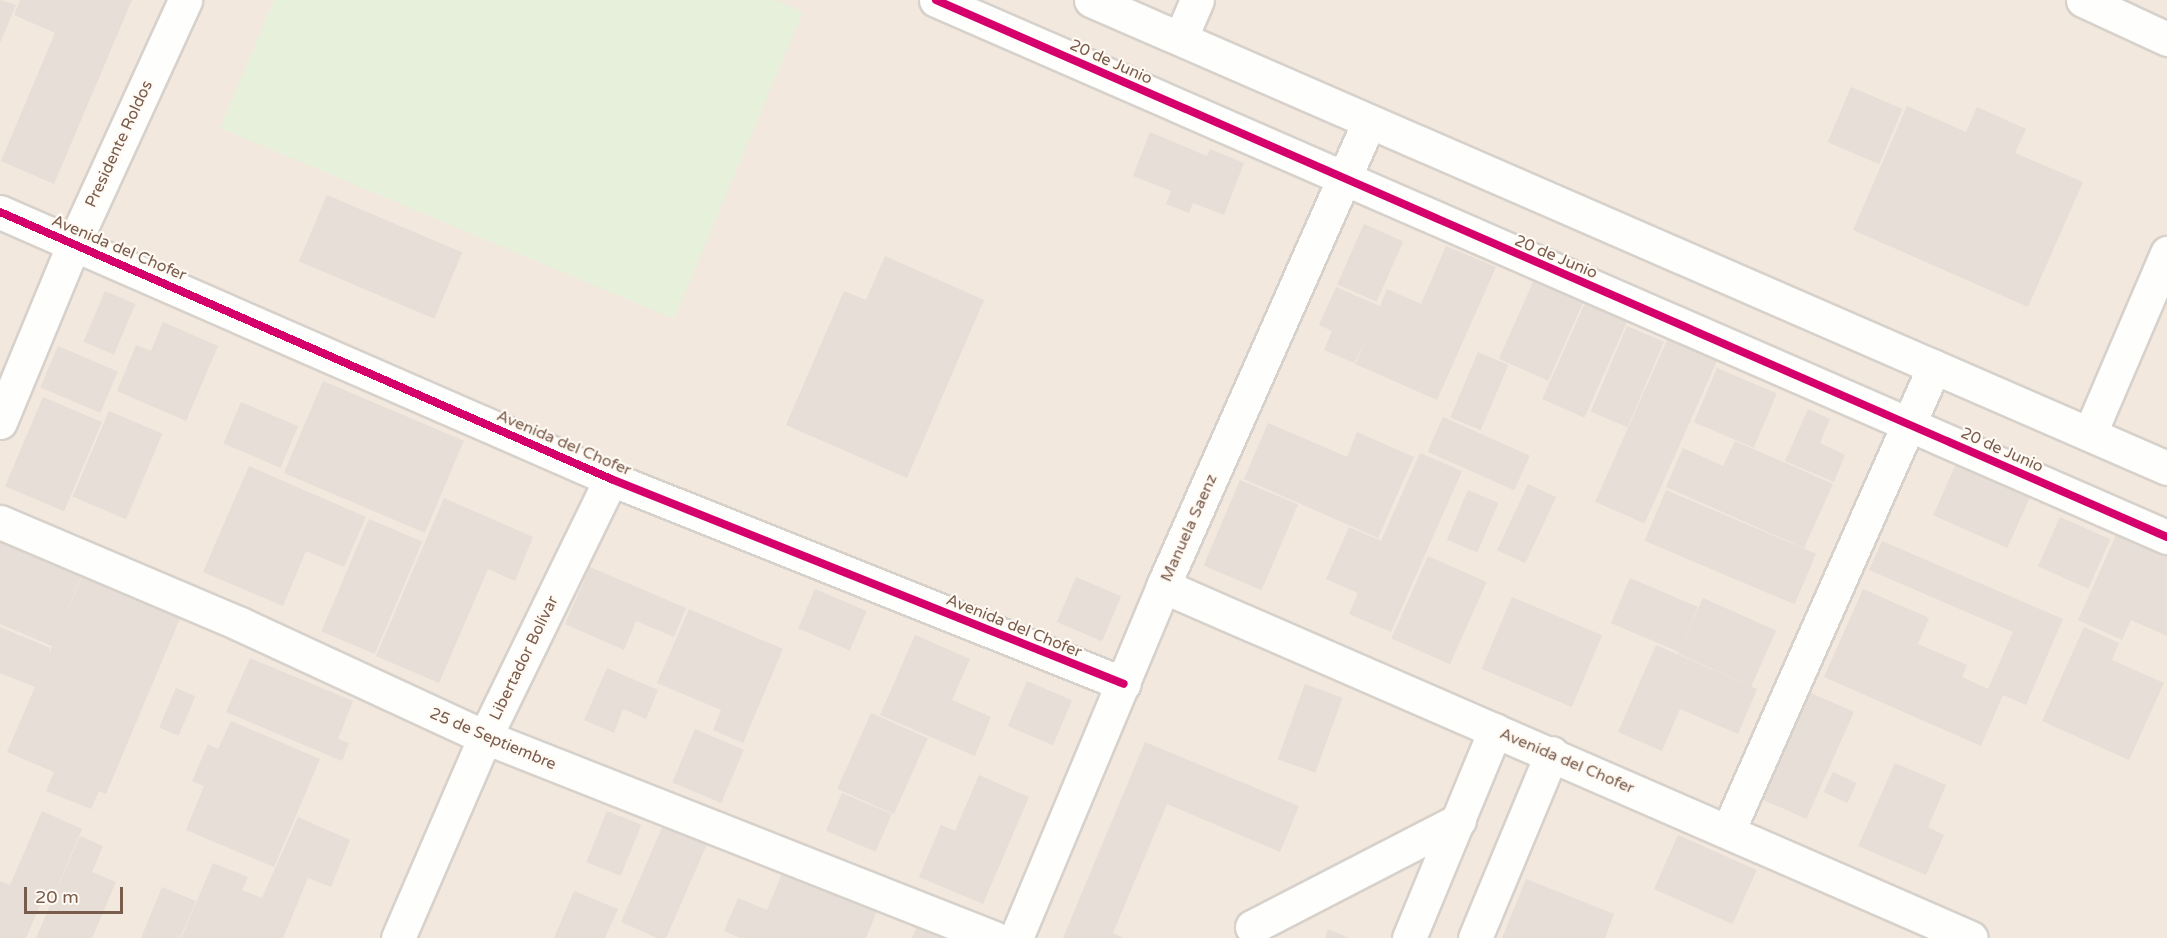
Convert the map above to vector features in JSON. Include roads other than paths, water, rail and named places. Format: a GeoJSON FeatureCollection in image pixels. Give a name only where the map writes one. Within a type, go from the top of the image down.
{"type":"FeatureCollection","features":[{"type":"Feature","properties":{"kind":"street","name":"Presidente Roldos"},"geometry":{"type":"LineString","coordinates":[[0,423],[74,243],[185,0]]}},
{"type":"Feature","properties":{"kind":"street","name":"20 de Junio"},"geometry":{"type":"LineString","coordinates":[[936,0],[1344,180],[2167,537]]}},
{"type":"Feature","properties":{"kind":"street"},"geometry":{"type":"LineString","coordinates":[[1091,0],[1181,37],[1369,122],[2167,468]]}},
{"type":"Feature","properties":{"kind":"street"},"geometry":{"type":"LineString","coordinates":[[1181,37],[1197,0]]}},
{"type":"Feature","properties":{"kind":"street"},"geometry":{"type":"LineString","coordinates":[[2082,0],[2167,39]]}},
{"type":"Feature","properties":{"kind":"street","name":"Manuela Saenz"},"geometry":{"type":"LineString","coordinates":[[1016,938],[1163,586],[1369,122]]}},
{"type":"Feature","properties":{"kind":"street","name":"Avenida del Chofer"},"geometry":{"type":"LineString","coordinates":[[0,213],[74,243],[611,479],[1124,684]]}},
{"type":"Feature","properties":{"kind":"street"},"geometry":{"type":"LineString","coordinates":[[2090,433],[2167,253]]}},
{"type":"Feature","properties":{"kind":"street"},"geometry":{"type":"LineString","coordinates":[[1728,831],[1934,367]]}},
{"type":"Feature","properties":{"kind":"street","name":"Libertador Bolívar"},"geometry":{"type":"LineString","coordinates":[[398,938],[485,737],[611,479]]}},
{"type":"Feature","properties":{"kind":"street","name":"25 de Septiembre"},"geometry":{"type":"LineString","coordinates":[[0,522],[240,624],[485,737],[994,938]]}},
{"type":"Feature","properties":{"kind":"street","name":"Avenida del Chofer"},"geometry":{"type":"LineString","coordinates":[[1163,586],[1552,753],[1971,938]]}},
{"type":"Feature","properties":{"kind":"street"},"geometry":{"type":"LineString","coordinates":[[1409,938],[1495,730]]}},
{"type":"Feature","properties":{"kind":"street"},"geometry":{"type":"LineString","coordinates":[[1474,938],[1552,753]]}},
{"type":"Feature","properties":{"kind":"street"},"geometry":{"type":"LineString","coordinates":[[1252,927],[1459,820]]}}]}
